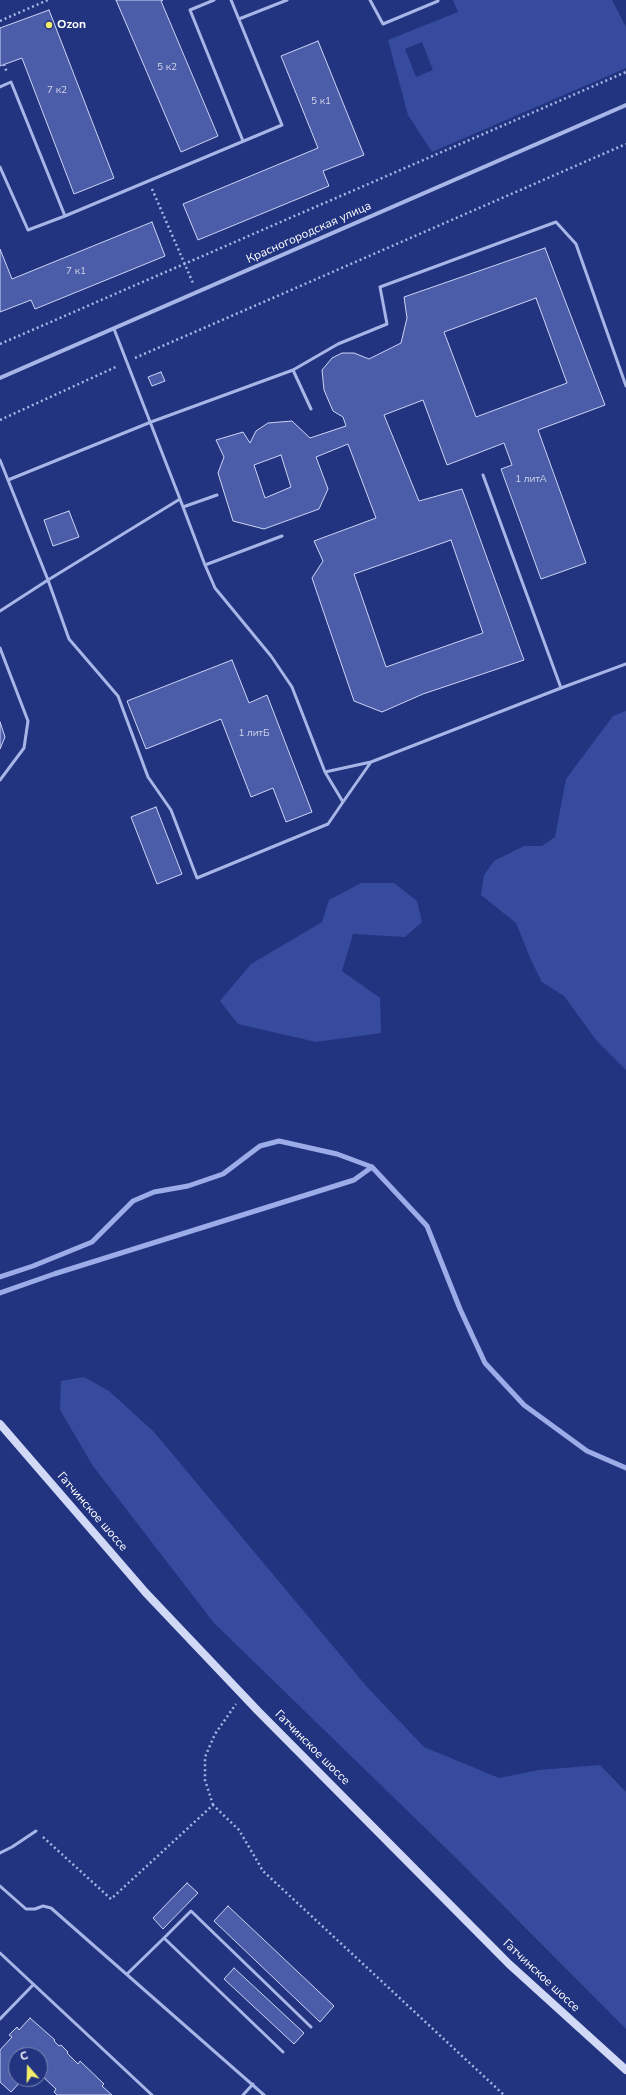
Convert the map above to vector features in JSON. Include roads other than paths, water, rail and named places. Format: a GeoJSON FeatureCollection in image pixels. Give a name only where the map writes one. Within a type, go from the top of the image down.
{"type":"FeatureCollection","features":[{"type":"Feature","properties":{"kind":"main road","name":"Гатчинское шоссе"},"geometry":{"type":"LineString","coordinates":[[0,1424],[146,1593],[242,1695],[509,1964],[626,2070]]}},
{"type":"Feature","properties":{"kind":"street","name":"Красногородская улица"},"geometry":{"type":"LineString","coordinates":[[0,378],[626,105]]}},
{"type":"Feature","properties":{"kind":"lane"},"geometry":{"type":"LineString","coordinates":[[214,0],[190,10],[243,142]]}},
{"type":"Feature","properties":{"kind":"lane"},"geometry":{"type":"LineString","coordinates":[[0,167],[28,230],[282,125],[231,0]]}},
{"type":"Feature","properties":{"kind":"lane"},"geometry":{"type":"LineString","coordinates":[[239,19],[287,0]]}},
{"type":"Feature","properties":{"kind":"lane"},"geometry":{"type":"LineString","coordinates":[[370,0],[383,24],[438,0]]}},
{"type":"Feature","properties":{"kind":"lane"},"geometry":{"type":"LineString","coordinates":[[0,87],[10,82],[65,216]]}},
{"type":"Feature","properties":{"kind":"lane"},"geometry":{"type":"LineString","coordinates":[[8,480],[151,422],[293,370],[338,344],[387,324],[380,287],[556,222],[576,244],[626,386]]}},
{"type":"Feature","properties":{"kind":"lane"},"geometry":{"type":"LineString","coordinates":[[114,329],[215,588],[271,656],[292,687],[325,772],[343,802]]}},
{"type":"Feature","properties":{"kind":"lane"},"geometry":{"type":"LineString","coordinates":[[293,370],[311,409]]}},
{"type":"Feature","properties":{"kind":"lane"},"geometry":{"type":"LineString","coordinates":[[0,460],[48,580],[69,639],[118,696],[148,777],[171,810],[197,878],[328,824],[371,762]]}},
{"type":"Feature","properties":{"kind":"lane"},"geometry":{"type":"LineString","coordinates":[[483,475],[561,688]]}},
{"type":"Feature","properties":{"kind":"lane"},"geometry":{"type":"LineString","coordinates":[[183,507],[217,495]]}},
{"type":"Feature","properties":{"kind":"lane"},"geometry":{"type":"LineString","coordinates":[[0,610],[180,499]]}},
{"type":"Feature","properties":{"kind":"lane"},"geometry":{"type":"LineString","coordinates":[[205,564],[282,536]]}},
{"type":"Feature","properties":{"kind":"lane"},"geometry":{"type":"LineString","coordinates":[[0,648],[28,721],[24,748],[0,780]]}},
{"type":"Feature","properties":{"kind":"lane"},"geometry":{"type":"LineString","coordinates":[[325,772],[371,762],[626,664]]}},
{"type":"Feature","properties":{"kind":"lane"},"geometry":{"type":"LineString","coordinates":[[0,1853],[12,1848],[36,1831]]}},
{"type":"Feature","properties":{"kind":"lane"},"geometry":{"type":"LineString","coordinates":[[0,1886],[26,1909],[35,1909],[43,1906],[51,1908],[264,2095]]}},
{"type":"Feature","properties":{"kind":"lane"},"geometry":{"type":"LineString","coordinates":[[127,1974],[191,1911],[311,2027]]}},
{"type":"Feature","properties":{"kind":"lane"},"geometry":{"type":"LineString","coordinates":[[164,1938],[283,2052]]}},
{"type":"Feature","properties":{"kind":"lane"},"geometry":{"type":"LineString","coordinates":[[0,1953],[152,2095]]}},
{"type":"Feature","properties":{"kind":"lane"},"geometry":{"type":"LineString","coordinates":[[0,1960],[4,1956]]}},
{"type":"Feature","properties":{"kind":"lane"},"geometry":{"type":"LineString","coordinates":[[0,2020],[33,1985]]}},
{"type":"Feature","properties":{"kind":"lane"},"geometry":{"type":"LineString","coordinates":[[243,2095],[253,2084]]}},
{"type":"Feature","properties":{"kind":"waterway"},"geometry":{"type":"LineString","coordinates":[[0,1277],[33,1266],[92,1242],[133,1201],[154,1192],[188,1186],[223,1174],[260,1146],[279,1141],[337,1154],[372,1167],[427,1226],[460,1309],[485,1363],[524,1405],[587,1451],[626,1468]]}},
{"type":"Feature","properties":{"kind":"waterway"},"geometry":{"type":"LineString","coordinates":[[0,1293],[54,1274],[354,1180],[372,1167]]}},
{"type":"Feature","properties":{"kind":"place","name":"Ozon"},"geometry":{"type":"Point","coordinates":[49,25]}}]}
